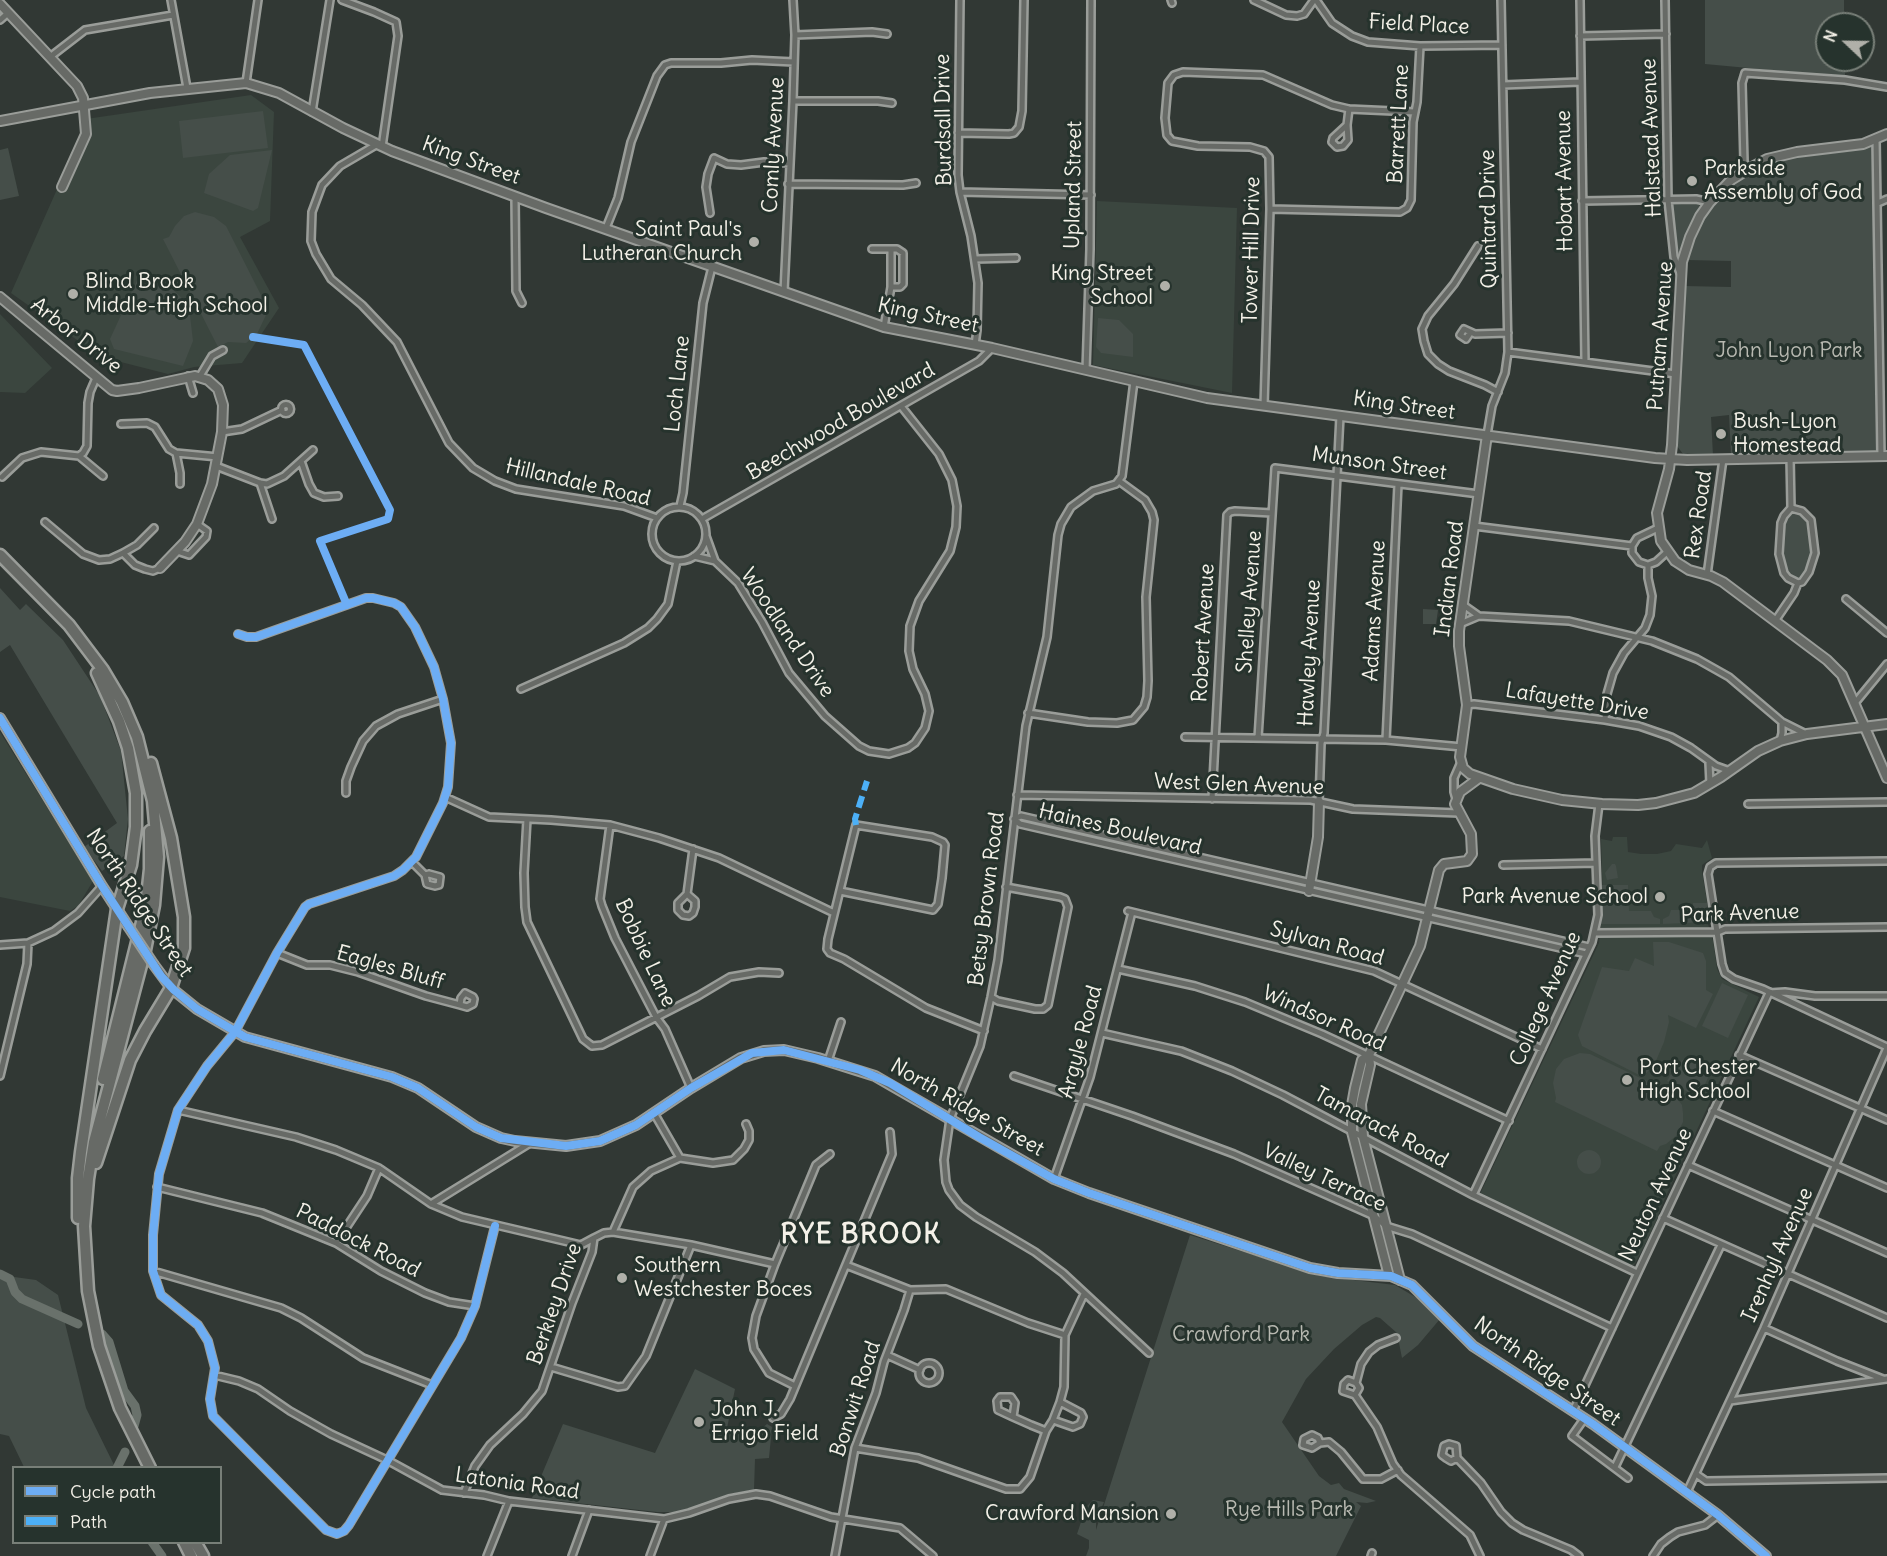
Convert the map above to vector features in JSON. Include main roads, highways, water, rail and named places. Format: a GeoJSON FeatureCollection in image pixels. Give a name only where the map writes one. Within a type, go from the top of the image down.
{"type":"FeatureCollection","features":[{"type":"Feature","properties":{"kind":"highway"},"geometry":{"type":"LineString","coordinates":[[0,555],[63,618],[87,647],[120,714],[136,757],[147,803],[150,860],[144,916],[85,1153],[78,1218]]}},
{"type":"Feature","properties":{"kind":"highway"},"geometry":{"type":"LineString","coordinates":[[0,564],[63,628],[122,695],[140,733],[155,774],[168,824],[185,928],[183,952],[171,987],[133,1054],[104,1136],[93,1179],[85,1254]]}},
{"type":"Feature","properties":{"kind":"highway"},"geometry":{"type":"LineString","coordinates":[[100,671],[126,742],[136,793],[136,821],[133,853],[117,909],[78,1170],[81,1285],[91,1340],[111,1403],[142,1466]]}},
{"type":"Feature","properties":{"kind":"highway"},"geometry":{"type":"LineString","coordinates":[[100,671],[126,711],[143,755],[154,810],[158,867],[147,942],[92,1151],[85,1207],[85,1254],[91,1309],[104,1364],[120,1408],[149,1466]]}},
{"type":"Feature","properties":{"kind":"waterway"},"geometry":{"type":"LineString","coordinates":[[0,1274],[10,1279],[15,1292],[22,1299],[78,1324]]}},
{"type":"Feature","properties":{"kind":"waterway"},"geometry":{"type":"LineString","coordinates":[[102,1334],[109,1342],[124,1391],[135,1406],[137,1415],[134,1426]]}},
{"type":"Feature","properties":{"kind":"waterway"},"geometry":{"type":"LineString","coordinates":[[118,1466],[125,1452]]}},
{"type":"Feature","properties":{"kind":"waterway"},"geometry":{"type":"LineString","coordinates":[[153,1544],[162,1556]]}},
{"type":"Feature","properties":{"kind":"place","name":"Parkside Assembly of God"},"geometry":{"type":"Point","coordinates":[1692,181]}},
{"type":"Feature","properties":{"kind":"place","name":"Saint Paul's Lutheran Church"},"geometry":{"type":"Point","coordinates":[754,242]}},
{"type":"Feature","properties":{"kind":"place","name":"King Street School"},"geometry":{"type":"Point","coordinates":[1165,286]}},
{"type":"Feature","properties":{"kind":"place","name":"Blind Brook Middle-High School"},"geometry":{"type":"Point","coordinates":[73,294]}},
{"type":"Feature","properties":{"kind":"place","name":"Bush-Lyon Homestead"},"geometry":{"type":"Point","coordinates":[1721,434]}},
{"type":"Feature","properties":{"kind":"place","name":"Park Avenue School"},"geometry":{"type":"Point","coordinates":[1660,897]}},
{"type":"Feature","properties":{"kind":"place","name":"Port Chester High School"},"geometry":{"type":"Point","coordinates":[1627,1080]}},
{"type":"Feature","properties":{"kind":"place","name":"Southern Westchester Boces"},"geometry":{"type":"Point","coordinates":[622,1278]}},
{"type":"Feature","properties":{"kind":"place","name":"John J. Errigo Field"},"geometry":{"type":"Point","coordinates":[699,1422]}},
{"type":"Feature","properties":{"kind":"place","name":"Crawford Mansion"},"geometry":{"type":"Point","coordinates":[1171,1514]}},
{"type":"Feature","properties":{"kind":"district","name":"RYE BROOK"},"geometry":{"type":"Point","coordinates":[861,1235]}},
{"type":"Feature","properties":{"kind":"park label","name":"John Lyon Park"},"geometry":{"type":"Point","coordinates":[1789,351]}},
{"type":"Feature","properties":{"kind":"park label","name":"Crawford Park"},"geometry":{"type":"Point","coordinates":[1241,1335]}},
{"type":"Feature","properties":{"kind":"park label","name":"Rye Hills Park"},"geometry":{"type":"Point","coordinates":[1289,1510]}}]}
